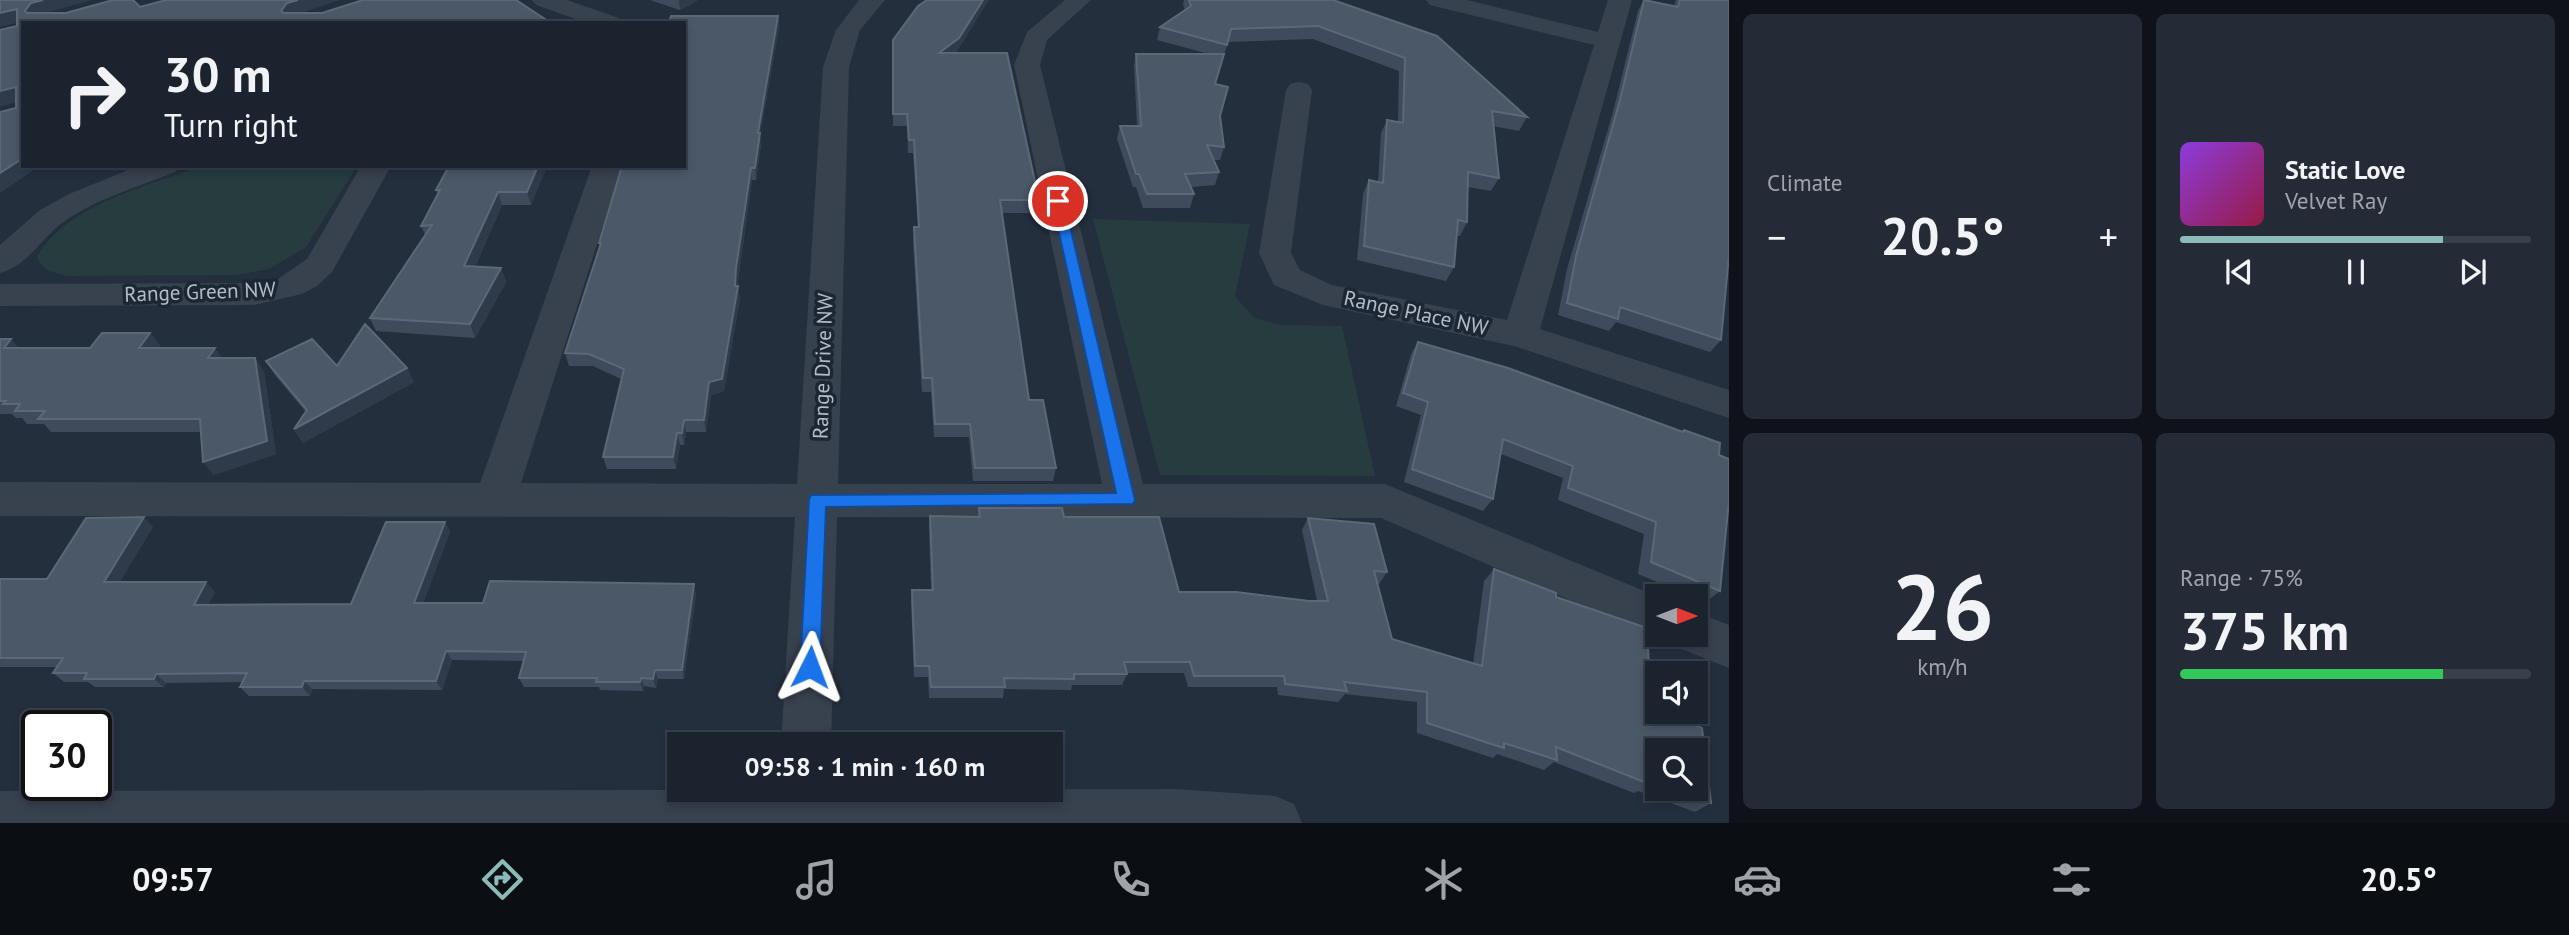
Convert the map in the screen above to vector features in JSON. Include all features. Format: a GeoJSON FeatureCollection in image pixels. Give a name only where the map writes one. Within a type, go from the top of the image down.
{"type":"FeatureCollection","features":[{"type":"Feature","properties":{"kind":"street"},"geometry":{"type":"LineString","coordinates":[[544,0],[605,21]]}},
{"type":"Feature","properties":{"kind":"street"},"geometry":{"type":"LineString","coordinates":[[1079,0],[1036,37],[1027,65],[1126,500]]}},
{"type":"Feature","properties":{"kind":"street"},"geometry":{"type":"LineString","coordinates":[[1438,0],[1606,41]]}},
{"type":"Feature","properties":{"kind":"street"},"geometry":{"type":"LineString","coordinates":[[1520,335],[1620,0]]}},
{"type":"Feature","properties":{"kind":"street","name":"Range Drive NW"},"geometry":{"type":"LineString","coordinates":[[807,732],[836,67],[839,46],[867,1]]}},
{"type":"Feature","properties":{"kind":"street","name":"Range Place NW"},"geometry":{"type":"LineString","coordinates":[[1299,90],[1275,253],[1286,277],[1322,294],[1520,335],[1729,404]]}},
{"type":"Feature","properties":{"kind":"street"},"geometry":{"type":"LineString","coordinates":[[0,263],[51,217],[80,200],[160,168]]}},
{"type":"Feature","properties":{"kind":"street","name":"Range Green NW"},"geometry":{"type":"LineString","coordinates":[[0,295],[254,294],[280,291],[308,279],[320,265],[375,168]]}},
{"type":"Feature","properties":{"kind":"street"},"geometry":{"type":"LineString","coordinates":[[495,499],[606,168]]}},
{"type":"Feature","properties":{"kind":"street"},"geometry":{"type":"LineString","coordinates":[[0,499],[1385,502],[1645,612]]}},
{"type":"Feature","properties":{"kind":"street"},"geometry":{"type":"LineString","coordinates":[[1708,638],[1729,647]]}},
{"type":"Feature","properties":{"kind":"street"},"geometry":{"type":"LineString","coordinates":[[0,818],[803,810],[1176,816],[1275,823]]}},
{"type":"Feature","properties":{"kind":"green space"},"geometry":{"type":"Polygon","coordinates":[[[195,168],[356,168],[306,247],[269,269],[235,275],[67,276],[49,271],[39,262],[37,257],[50,239],[67,224],[133,190],[195,168]]]}},
{"type":"Feature","properties":{"kind":"green space"},"geometry":{"type":"Polygon","coordinates":[[[1093,219],[1250,224],[1235,296],[1254,318],[1281,325],[1342,326],[1375,476],[1160,475],[1093,219]]]}},
{"type":"Feature","properties":{"kind":"building"},"geometry":{"type":"Polygon","coordinates":[[[0,0],[43,0],[31,3],[25,11],[66,13],[113,0],[133,0],[140,7],[166,0],[298,0],[287,3],[281,11],[322,13],[363,0],[516,0],[548,21],[21,21],[21,159],[0,173],[0,112],[16,108],[16,87],[0,91],[0,30],[17,26],[17,9],[0,13],[0,0]]]}},
{"type":"Feature","properties":{"kind":"building"},"geometry":{"type":"Polygon","coordinates":[[[927,0],[983,0],[959,38],[939,53],[1007,53],[1039,200],[1000,200],[1029,400],[1043,400],[1056,468],[975,468],[970,424],[935,424],[932,378],[923,378],[914,227],[919,227],[914,140],[909,140],[907,114],[893,114],[893,40],[918,6],[927,0]]]}},
{"type":"Feature","properties":{"kind":"building"},"geometry":{"type":"Polygon","coordinates":[[[1189,0],[1333,0],[1437,36],[1527,117],[1492,111],[1499,178],[1468,172],[1467,222],[1458,220],[1454,267],[1364,246],[1369,180],[1383,183],[1387,120],[1403,123],[1405,58],[1318,26],[1231,29],[1227,45],[1160,27],[1191,6],[1189,0]]]}},
{"type":"Feature","properties":{"kind":"building"},"geometry":{"type":"Polygon","coordinates":[[[1644,0],[1678,7],[1680,0],[1729,0],[1729,255],[1721,340],[1620,307],[1618,319],[1567,303],[1576,256],[1620,100],[1644,0]]]}},
{"type":"Feature","properties":{"kind":"building"},"geometry":{"type":"Polygon","coordinates":[[[671,16],[778,16],[758,133],[755,168],[751,168],[736,268],[735,286],[738,286],[722,379],[709,382],[704,420],[684,420],[682,433],[677,433],[673,457],[603,457],[624,369],[589,354],[565,353],[601,243],[621,168],[686,168],[686,21],[670,21],[671,16]]]}},
{"type":"Feature","properties":{"kind":"building"},"geometry":{"type":"Polygon","coordinates":[[[1136,54],[1224,54],[1215,84],[1228,87],[1220,116],[1224,147],[1207,145],[1219,172],[1185,174],[1194,194],[1147,194],[1139,174],[1136,174],[1120,126],[1141,126],[1136,54]]]}},
{"type":"Feature","properties":{"kind":"building"},"geometry":{"type":"Polygon","coordinates":[[[448,168],[537,168],[527,192],[498,192],[464,266],[501,268],[470,324],[370,318],[432,225],[421,226],[440,190],[436,190],[448,168]]]}},
{"type":"Feature","properties":{"kind":"building"},"geometry":{"type":"Polygon","coordinates":[[[365,324],[407,368],[294,429],[307,410],[266,361],[312,339],[337,366],[365,324]]]}},
{"type":"Feature","properties":{"kind":"building"},"geometry":{"type":"Polygon","coordinates":[[[102,333],[150,333],[139,348],[215,348],[208,358],[255,358],[267,441],[203,462],[200,419],[38,419],[45,411],[15,411],[20,404],[3,404],[6,401],[0,401],[0,339],[11,339],[4,348],[90,348],[102,333]]]}},
{"type":"Feature","properties":{"kind":"building"},"geometry":{"type":"Polygon","coordinates":[[[1418,342],[1508,368],[1720,443],[1719,455],[1729,459],[1729,500],[1720,591],[1651,562],[1656,522],[1568,488],[1573,466],[1503,439],[1493,499],[1412,469],[1428,402],[1403,393],[1418,342]]]}},
{"type":"Feature","properties":{"kind":"building"},"geometry":{"type":"Polygon","coordinates":[[[979,508],[1062,508],[1064,517],[1159,517],[1179,592],[1236,592],[1309,601],[1328,601],[1308,518],[1374,524],[1387,572],[1374,571],[1392,639],[1482,666],[1494,569],[1556,593],[1556,597],[1645,627],[1645,648],[1648,648],[1649,661],[1645,661],[1645,724],[1692,724],[1702,728],[1703,738],[1645,738],[1645,782],[1556,747],[1557,760],[1504,743],[1504,748],[1427,723],[1427,692],[1344,682],[1347,691],[1285,684],[1284,676],[1194,676],[1190,662],[1124,662],[1127,674],[1074,674],[1074,679],[1004,678],[1005,687],[931,687],[929,666],[915,666],[912,590],[933,590],[930,516],[980,517],[979,508]]]}},
{"type":"Feature","properties":{"kind":"building"},"geometry":{"type":"Polygon","coordinates":[[[144,517],[104,582],[206,582],[194,605],[351,604],[386,522],[445,522],[414,603],[483,603],[490,581],[694,584],[682,670],[655,670],[653,679],[641,678],[640,682],[596,682],[597,678],[519,678],[526,652],[446,651],[436,681],[304,681],[302,687],[240,687],[247,673],[156,674],[154,679],[84,679],[87,673],[53,673],[63,658],[0,658],[0,579],[47,579],[86,518],[144,517]]]}},
{"type":"Feature","properties":{"kind":"building"},"geometry":{"type":"Polygon","coordinates":[[[1708,778],[1711,803],[1706,801],[1708,801],[1708,778]]]}},
{"type":"Feature","properties":{"kind":"route"},"geometry":{"type":"LineString","coordinates":[[810,667],[817,500],[1126,500],[1058,201]]}}]}
